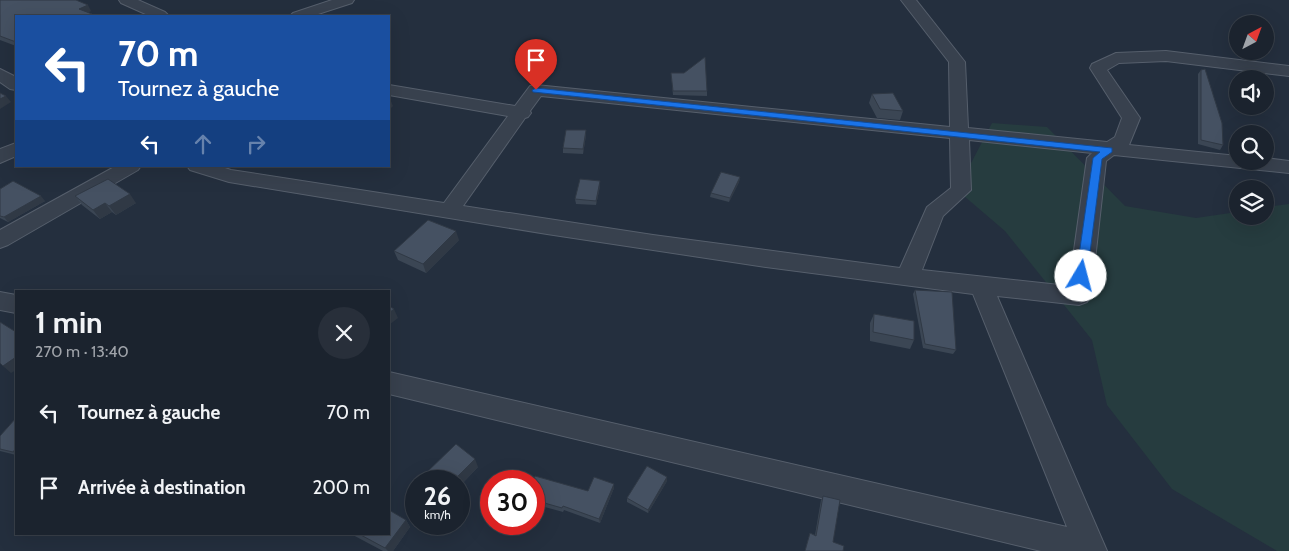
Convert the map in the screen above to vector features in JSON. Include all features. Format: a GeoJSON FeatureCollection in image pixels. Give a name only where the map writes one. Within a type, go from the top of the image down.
{"type":"FeatureCollection","features":[{"type":"Feature","properties":{"kind":"street"},"geometry":{"type":"LineString","coordinates":[[126,0],[160,15]]}},
{"type":"Feature","properties":{"kind":"street"},"geometry":{"type":"LineString","coordinates":[[301,15],[346,0]]}},
{"type":"Feature","properties":{"kind":"street"},"geometry":{"type":"LineString","coordinates":[[908,0],[957,62],[961,190],[934,212],[908,276]]}},
{"type":"Feature","properties":{"kind":"street"},"geometry":{"type":"LineString","coordinates":[[200,167],[229,176],[624,238],[982,287],[1079,296],[1097,158],[1123,140],[1131,118],[1098,68],[1116,58],[1166,56],[1289,71]]}},
{"type":"Feature","properties":{"kind":"street"},"geometry":{"type":"LineString","coordinates":[[390,90],[522,113]]}},
{"type":"Feature","properties":{"kind":"street"},"geometry":{"type":"LineString","coordinates":[[449,211],[522,113],[536,90],[1289,167]]}},
{"type":"Feature","properties":{"kind":"street"},"geometry":{"type":"LineString","coordinates":[[0,157],[15,150]]}},
{"type":"Feature","properties":{"kind":"street"},"geometry":{"type":"LineString","coordinates":[[0,240],[129,167]]}},
{"type":"Feature","properties":{"kind":"street"},"geometry":{"type":"LineString","coordinates":[[982,287],[1091,549]]}},
{"type":"Feature","properties":{"kind":"street"},"geometry":{"type":"LineString","coordinates":[[0,301],[15,304]]}},
{"type":"Feature","properties":{"kind":"street"},"geometry":{"type":"LineString","coordinates":[[390,383],[1091,549]]}},
{"type":"Feature","properties":{"kind":"green space"},"geometry":{"type":"Polygon","coordinates":[[[992,123],[1047,127],[1125,206],[1196,218],[1229,213],[1229,225],[1274,225],[1274,206],[1289,204],[1289,551],[1277,551],[1172,489],[1107,405],[1092,340],[1005,231],[957,190],[992,123]]]}},
{"type":"Feature","properties":{"kind":"building"},"geometry":{"type":"Polygon","coordinates":[[[0,0],[76,0],[88,5],[79,9],[92,14],[15,15],[15,42],[0,36],[0,0]]]}},
{"type":"Feature","properties":{"kind":"building"},"geometry":{"type":"Polygon","coordinates":[[[705,57],[707,91],[673,91],[671,73],[684,73],[705,57]]]}},
{"type":"Feature","properties":{"kind":"building"},"geometry":{"type":"Polygon","coordinates":[[[1205,69],[1222,123],[1223,145],[1201,140],[1201,70],[1205,69]]]}},
{"type":"Feature","properties":{"kind":"building"},"geometry":{"type":"Polygon","coordinates":[[[0,93],[6,96],[0,99],[0,93]]]}},
{"type":"Feature","properties":{"kind":"building"},"geometry":{"type":"Polygon","coordinates":[[[893,93],[903,111],[880,109],[872,94],[893,93]]]}},
{"type":"Feature","properties":{"kind":"building"},"geometry":{"type":"Polygon","coordinates":[[[566,130],[586,130],[583,149],[563,148],[566,130]]]}},
{"type":"Feature","properties":{"kind":"building"},"geometry":{"type":"Polygon","coordinates":[[[721,172],[740,177],[730,198],[711,193],[721,172]]]}},
{"type":"Feature","properties":{"kind":"building"},"geometry":{"type":"Polygon","coordinates":[[[108,179],[130,194],[109,206],[105,203],[93,210],[75,196],[108,179]]]}},
{"type":"Feature","properties":{"kind":"building"},"geometry":{"type":"Polygon","coordinates":[[[580,179],[600,181],[596,201],[575,199],[580,179]]]}},
{"type":"Feature","properties":{"kind":"building"},"geometry":{"type":"Polygon","coordinates":[[[13,181],[41,196],[4,217],[0,216],[0,189],[13,181]]]}},
{"type":"Feature","properties":{"kind":"building"},"geometry":{"type":"Polygon","coordinates":[[[428,220],[456,231],[423,264],[394,251],[428,220]]]}},
{"type":"Feature","properties":{"kind":"building"},"geometry":{"type":"Polygon","coordinates":[[[915,290],[952,292],[956,350],[925,344],[915,290]]]}},
{"type":"Feature","properties":{"kind":"building"},"geometry":{"type":"Polygon","coordinates":[[[874,314],[914,321],[914,340],[873,332],[874,314]]]}},
{"type":"Feature","properties":{"kind":"building"},"geometry":{"type":"Polygon","coordinates":[[[0,322],[15,331],[15,358],[3,366],[0,363],[0,322]]]}},
{"type":"Feature","properties":{"kind":"building"},"geometry":{"type":"Polygon","coordinates":[[[15,419],[15,449],[13,452],[0,449],[0,436],[15,419]]]}},
{"type":"Feature","properties":{"kind":"building"},"geometry":{"type":"Polygon","coordinates":[[[456,444],[475,459],[464,470],[429,470],[456,444]]]}},
{"type":"Feature","properties":{"kind":"building"},"geometry":{"type":"Polygon","coordinates":[[[647,466],[667,477],[648,510],[627,498],[647,466]]]}},
{"type":"Feature","properties":{"kind":"building"},"geometry":{"type":"Polygon","coordinates":[[[594,477],[614,484],[599,519],[563,506],[562,508],[545,503],[545,479],[588,491],[594,477]]]}},
{"type":"Feature","properties":{"kind":"building"},"geometry":{"type":"Polygon","coordinates":[[[823,496],[840,500],[833,542],[844,546],[843,551],[805,551],[810,533],[816,536],[823,496]]]}},
{"type":"Feature","properties":{"kind":"building"},"geometry":{"type":"Polygon","coordinates":[[[390,511],[405,519],[385,548],[361,535],[390,535],[390,511]]]}},
{"type":"Feature","properties":{"kind":"route"},"geometry":{"type":"LineString","coordinates":[[536,90],[1109,150],[1097,158],[1081,276]]}}]}
